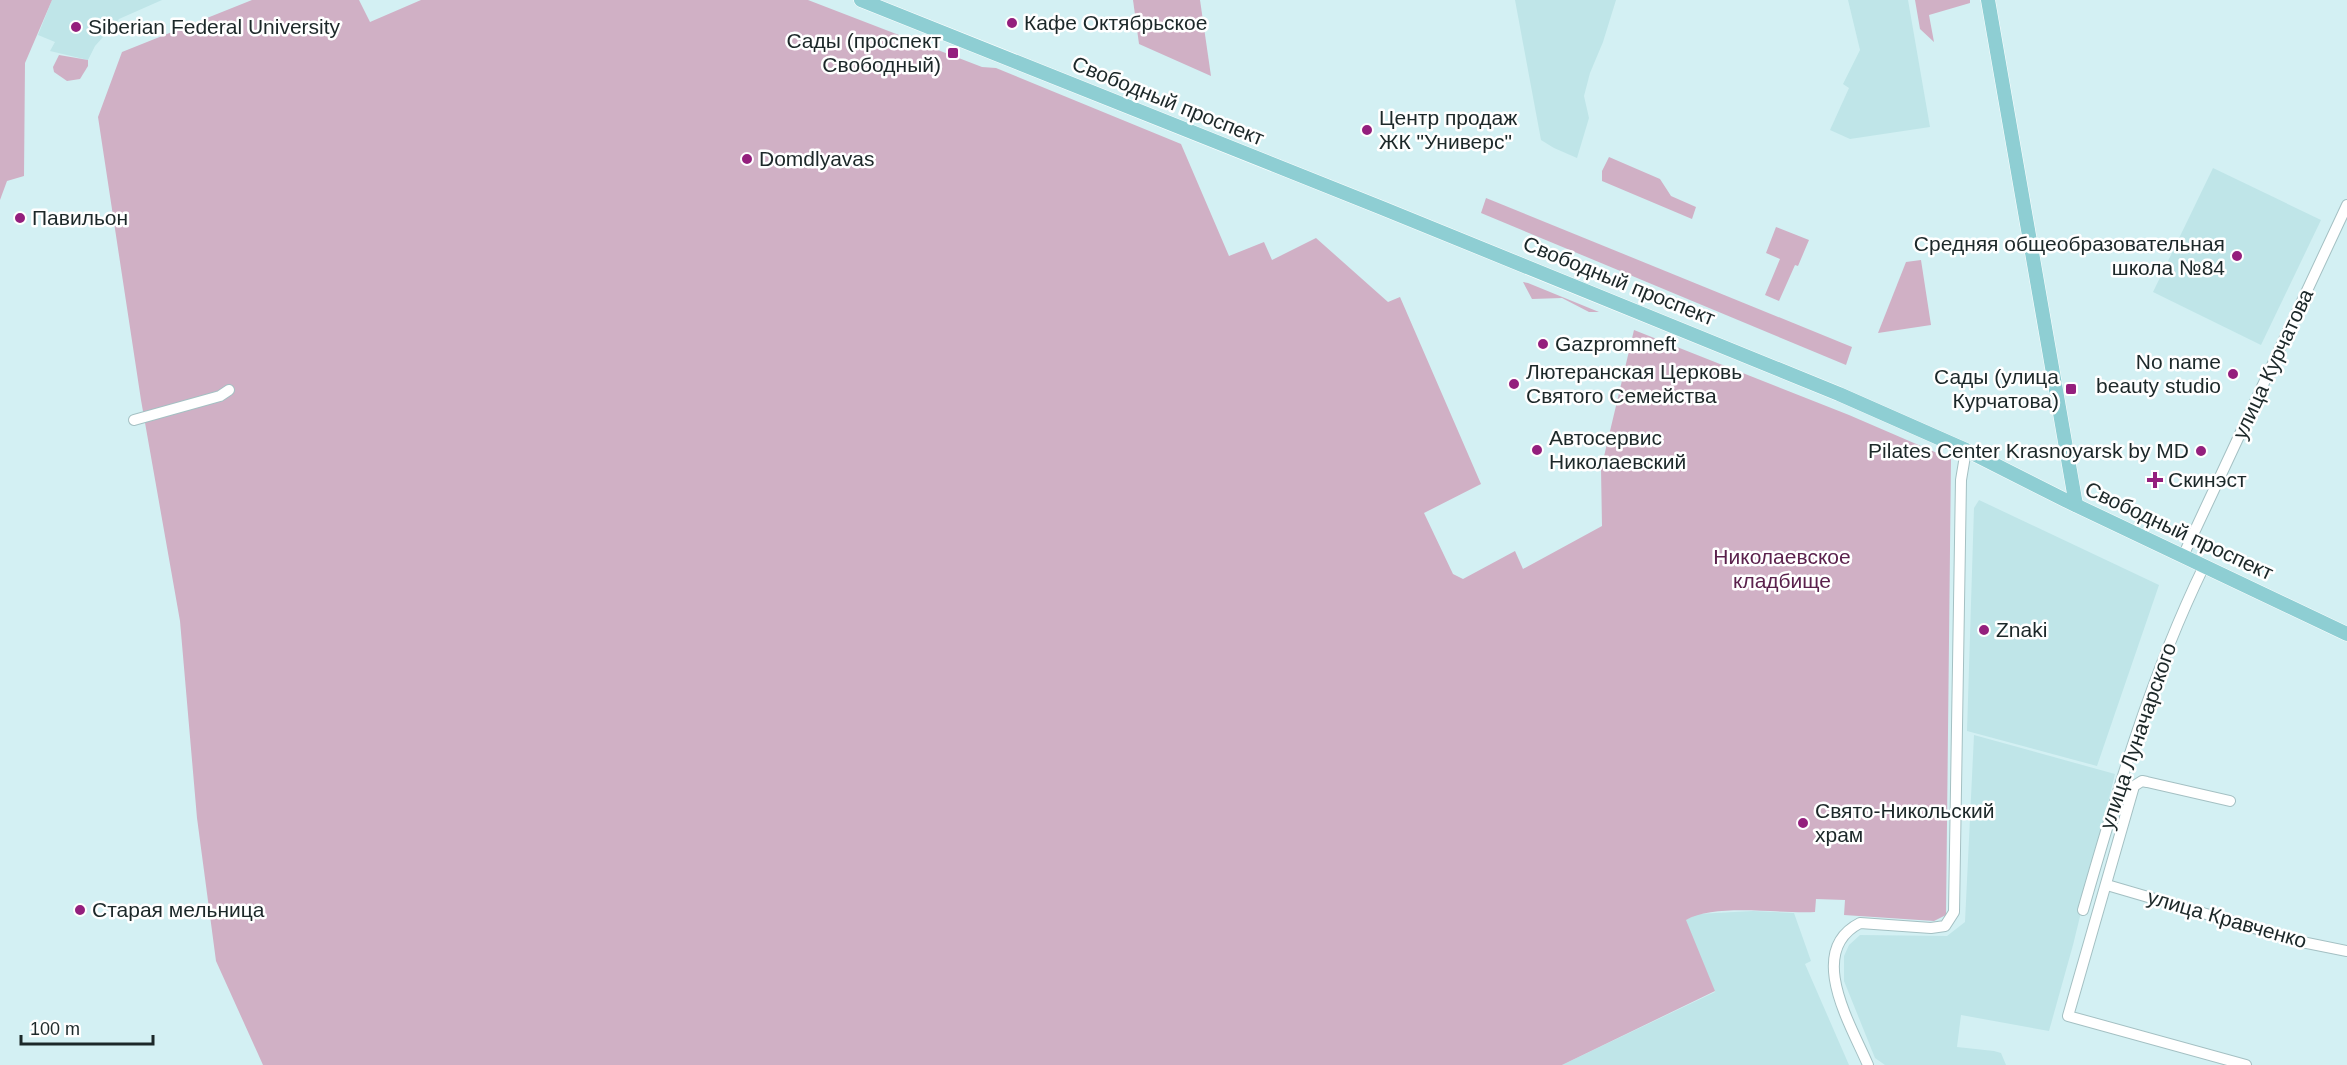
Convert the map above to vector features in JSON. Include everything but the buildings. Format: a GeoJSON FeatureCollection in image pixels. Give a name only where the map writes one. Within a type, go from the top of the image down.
{"type":"FeatureCollection","features":[{"type":"Feature","properties":{"kind":"main road","name":"Свободный проспект"},"geometry":{"type":"LineString","coordinates":[[861,0],[1725,346],[1966,450],[2076,505],[2347,633]]}},
{"type":"Feature","properties":{"kind":"main road"},"geometry":{"type":"LineString","coordinates":[[1988,0],[2076,505]]}},
{"type":"Feature","properties":{"kind":"street","name":"улица Курчатова"},"geometry":{"type":"LineString","coordinates":[[2183,556],[2346,208]]}},
{"type":"Feature","properties":{"kind":"street"},"geometry":{"type":"LineString","coordinates":[[134,420],[220,396],[230,390]]}},
{"type":"Feature","properties":{"kind":"street"},"geometry":{"type":"LineString","coordinates":[[1868,1065],[1836,989],[1834,967],[1840,939],[1860,923],[1931,928],[1945,926],[1954,912],[1961,480],[1966,450]]}},
{"type":"Feature","properties":{"kind":"street","name":"улица Луначарского"},"geometry":{"type":"LineString","coordinates":[[2083,910],[2129,751],[2178,619],[2204,566]]}},
{"type":"Feature","properties":{"kind":"street","name":"улица Луначарского"},"geometry":{"type":"LineString","coordinates":[[2230,801],[2142,781],[2134,786],[2068,1016],[2246,1065]]}},
{"type":"Feature","properties":{"kind":"street","name":"улица Кравченко"},"geometry":{"type":"LineString","coordinates":[[2107,885],[2302,942],[2347,951]]}},
{"type":"Feature","properties":{"kind":"shaded area","name":"Siberian Federal University"},"geometry":{"type":"Polygon","coordinates":[[[52,0],[162,0],[119,19],[95,46],[88,60],[50,51],[55,42],[38,35],[52,0]]]}},
{"type":"Feature","properties":{"kind":"shaded area"},"geometry":{"type":"Polygon","coordinates":[[[1515,0],[1616,0],[1584,96],[1589,118],[1577,158],[1541,140],[1515,0]]]}},
{"type":"Feature","properties":{"kind":"shaded area"},"geometry":{"type":"Polygon","coordinates":[[[1848,0],[1908,0],[1930,127],[1850,139],[1830,130],[1849,88],[1843,84],[1860,50],[1848,0]]]}},
{"type":"Feature","properties":{"kind":"shaded area","name":"Средняя общеобразовательная школа №84"},"geometry":{"type":"Polygon","coordinates":[[[2213,168],[2321,220],[2261,345],[2153,292],[2213,168]]]}},
{"type":"Feature","properties":{"kind":"shaded area"},"geometry":{"type":"Polygon","coordinates":[[[1979,500],[2159,585],[2097,766],[1967,731],[1974,508],[1979,500]]]}},
{"type":"Feature","properties":{"kind":"shaded area"},"geometry":{"type":"Polygon","coordinates":[[[1974,735],[2115,774],[2073,945],[2049,1031],[1961,1015],[1957,1047],[2001,1053],[2006,1065],[1885,1065],[1875,1058],[1844,981],[1844,956],[1849,945],[1860,935],[1947,936],[1965,922],[1974,735]]]}},
{"type":"Feature","properties":{"kind":"shaded area"},"geometry":{"type":"Polygon","coordinates":[[[1753,911],[1794,913],[1811,961],[1805,964],[1849,1065],[1562,1065],[1715,992],[1685,920],[1697,914],[1753,911]]]}},
{"type":"Feature","properties":{"kind":"green space"},"geometry":{"type":"Polygon","coordinates":[[[0,0],[52,0],[25,63],[24,176],[7,181],[0,200],[0,0]]]}},
{"type":"Feature","properties":{"kind":"green space","name":"Николаевское кладбище"},"geometry":{"type":"Polygon","coordinates":[[[252,0],[359,0],[370,22],[421,0],[808,0],[982,67],[996,68],[1181,144],[1229,256],[1264,242],[1272,260],[1316,238],[1388,302],[1400,297],[1481,484],[1424,513],[1453,574],[1463,579],[1515,551],[1523,569],[1602,526],[1601,469],[1634,330],[1849,415],[1951,459],[1946,915],[1934,921],[1844,915],[1845,900],[1816,899],[1815,912],[1748,910],[1698,915],[1686,920],[1715,991],[1562,1065],[263,1065],[216,961],[197,818],[180,621],[141,400],[98,117],[122,52],[252,0]]]}},
{"type":"Feature","properties":{"kind":"green space"},"geometry":{"type":"Polygon","coordinates":[[[1133,0],[1200,0],[1211,76],[1139,44],[1133,0]]]}},
{"type":"Feature","properties":{"kind":"green space"},"geometry":{"type":"Polygon","coordinates":[[[1915,0],[1970,0],[1970,3],[1929,15],[1934,42],[1920,29],[1915,0]]]}},
{"type":"Feature","properties":{"kind":"green space"},"geometry":{"type":"Polygon","coordinates":[[[59,55],[88,60],[88,66],[80,79],[67,81],[54,72],[53,67],[59,55]]]}},
{"type":"Feature","properties":{"kind":"green space"},"geometry":{"type":"Polygon","coordinates":[[[1609,157],[1660,179],[1671,196],[1696,207],[1692,219],[1602,181],[1602,171],[1609,157]]]}},
{"type":"Feature","properties":{"kind":"green space"},"geometry":{"type":"Polygon","coordinates":[[[1486,198],[1852,347],[1846,365],[1481,213],[1486,198]]]}},
{"type":"Feature","properties":{"kind":"green space"},"geometry":{"type":"Polygon","coordinates":[[[1776,227],[1809,240],[1779,301],[1765,295],[1780,259],[1766,253],[1776,227]]]}},
{"type":"Feature","properties":{"kind":"green space"},"geometry":{"type":"Polygon","coordinates":[[[1921,260],[1931,325],[1878,333],[1906,262],[1921,260]]]}},
{"type":"Feature","properties":{"kind":"green space"},"geometry":{"type":"Polygon","coordinates":[[[1523,282],[1599,312],[1589,312],[1562,298],[1532,299],[1523,282]]]}},
{"type":"Feature","properties":{"kind":"place","name":"Кафе Октябрьское"},"geometry":{"type":"Point","coordinates":[1012,23]}},
{"type":"Feature","properties":{"kind":"place","name":"Siberian Federal University"},"geometry":{"type":"Point","coordinates":[76,27]}},
{"type":"Feature","properties":{"kind":"place","name":"Сады (проспект Свободный)"},"geometry":{"type":"Point","coordinates":[953,53]}},
{"type":"Feature","properties":{"kind":"place","name":"Центр продаж ЖК \"Универс\""},"geometry":{"type":"Point","coordinates":[1367,130]}},
{"type":"Feature","properties":{"kind":"place","name":"Domdlyavas"},"geometry":{"type":"Point","coordinates":[747,159]}},
{"type":"Feature","properties":{"kind":"place","name":"Павильон"},"geometry":{"type":"Point","coordinates":[20,218]}},
{"type":"Feature","properties":{"kind":"place","name":"Средняя общеобразовательная школа №84"},"geometry":{"type":"Point","coordinates":[2237,256]}},
{"type":"Feature","properties":{"kind":"place","name":"Gazpromneft"},"geometry":{"type":"Point","coordinates":[1543,344]}},
{"type":"Feature","properties":{"kind":"place","name":"No name beauty studio"},"geometry":{"type":"Point","coordinates":[2233,374]}},
{"type":"Feature","properties":{"kind":"place","name":"Лютеранская Церковь Святого Семейства"},"geometry":{"type":"Point","coordinates":[1514,384]}},
{"type":"Feature","properties":{"kind":"place","name":"Сады (улица Курчатова)"},"geometry":{"type":"Point","coordinates":[2071,389]}},
{"type":"Feature","properties":{"kind":"place","name":"Автосервис Николаевский"},"geometry":{"type":"Point","coordinates":[1537,450]}},
{"type":"Feature","properties":{"kind":"place","name":"Pilates Center Krasnoyarsk by MD"},"geometry":{"type":"Point","coordinates":[2201,451]}},
{"type":"Feature","properties":{"kind":"place","name":"Скинэст"},"geometry":{"type":"Point","coordinates":[2155,480]}},
{"type":"Feature","properties":{"kind":"place","name":"Znaki"},"geometry":{"type":"Point","coordinates":[1984,630]}},
{"type":"Feature","properties":{"kind":"place","name":"Свято-Никольский храм"},"geometry":{"type":"Point","coordinates":[1803,823]}},
{"type":"Feature","properties":{"kind":"place","name":"Старая мельница"},"geometry":{"type":"Point","coordinates":[80,910]}}]}
